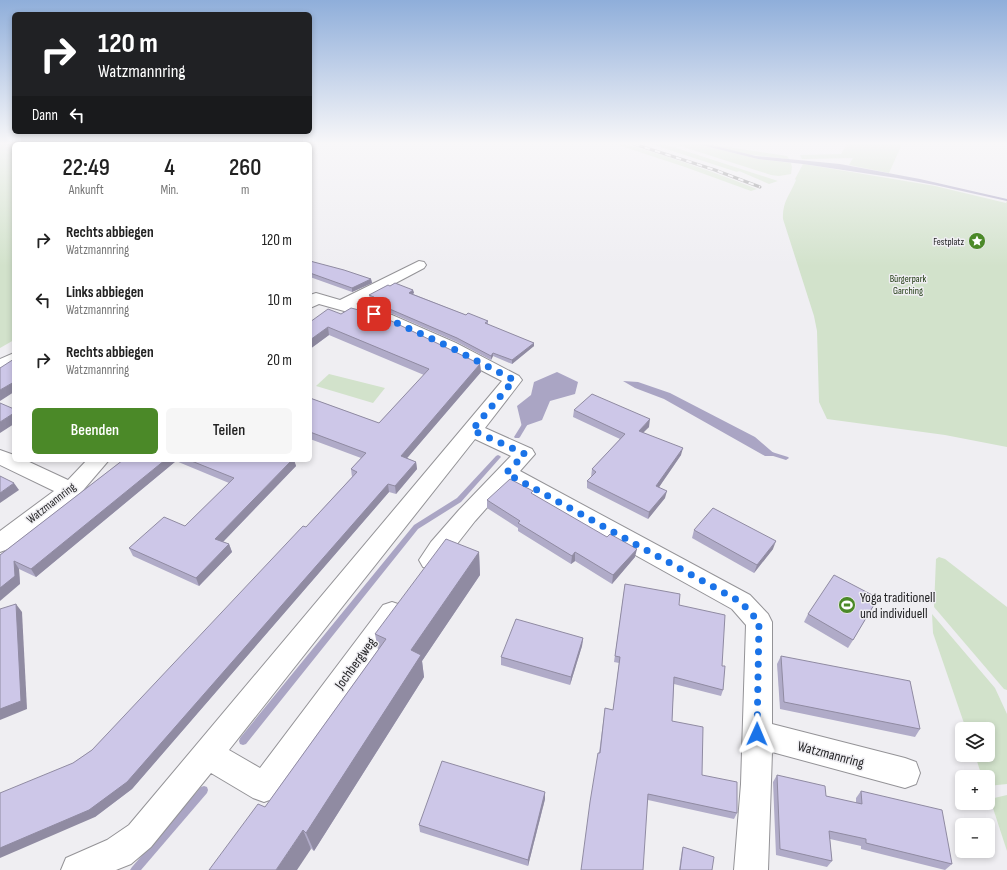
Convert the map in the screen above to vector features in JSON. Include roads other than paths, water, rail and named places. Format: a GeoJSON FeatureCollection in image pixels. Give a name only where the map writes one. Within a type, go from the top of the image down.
{"type":"FeatureCollection","features":[{"type":"Feature","properties":{"kind":"street"},"geometry":{"type":"LineString","coordinates":[[341,306],[419,265]]}},
{"type":"Feature","properties":{"kind":"street"},"geometry":{"type":"LineString","coordinates":[[78,870],[120,852],[140,836],[208,755],[514,380],[450,347],[386,318],[316,298],[312,301]]}},
{"type":"Feature","properties":{"kind":"street"},"geometry":{"type":"LineString","coordinates":[[0,366],[12,359]]}},
{"type":"Feature","properties":{"kind":"street"},"geometry":{"type":"LineString","coordinates":[[472,430],[525,454],[506,473],[741,602],[759,622],[756,784],[751,870]]}},
{"type":"Feature","properties":{"kind":"street"},"geometry":{"type":"LineString","coordinates":[[0,456],[12,462]]}},
{"type":"Feature","properties":{"kind":"street"},"geometry":{"type":"LineString","coordinates":[[13,462],[71,490]]}},
{"type":"Feature","properties":{"kind":"street","name":"Watzmannring"},"geometry":{"type":"LineString","coordinates":[[0,543],[71,490],[97,462]]}},
{"type":"Feature","properties":{"kind":"street","name":"Jochbergweg"},"geometry":{"type":"LineString","coordinates":[[208,755],[264,787],[412,585],[465,516],[506,473]]}},
{"type":"Feature","properties":{"kind":"street","name":"Watzmannring"},"geometry":{"type":"LineString","coordinates":[[757,734],[905,773]]}},
{"type":"Feature","properties":{"kind":"waterway"},"geometry":{"type":"LineString","coordinates":[[517,437],[526,422]]}},
{"type":"Feature","properties":{"kind":"waterway"},"geometry":{"type":"LineString","coordinates":[[772,454],[786,458]]}},
{"type":"Feature","properties":{"kind":"waterway"},"geometry":{"type":"LineString","coordinates":[[243,741],[416,527],[459,500],[498,457]]}},
{"type":"Feature","properties":{"kind":"waterway"},"geometry":{"type":"LineString","coordinates":[[135,870],[204,790]]}},
{"type":"Feature","properties":{"kind":"railway"},"geometry":{"type":"LineString","coordinates":[[754,185],[760,187]]}},
{"type":"Feature","properties":{"kind":"place","name":"Festplatz"},"geometry":{"type":"Point","coordinates":[977,241]}},
{"type":"Feature","properties":{"kind":"place","name":"Yoga traditionell und individuell"},"geometry":{"type":"Point","coordinates":[847,605]}},
{"type":"Feature","properties":{"kind":"park label","name":"Bürgerpark Garching"},"geometry":{"type":"Point","coordinates":[908,284]}}]}
